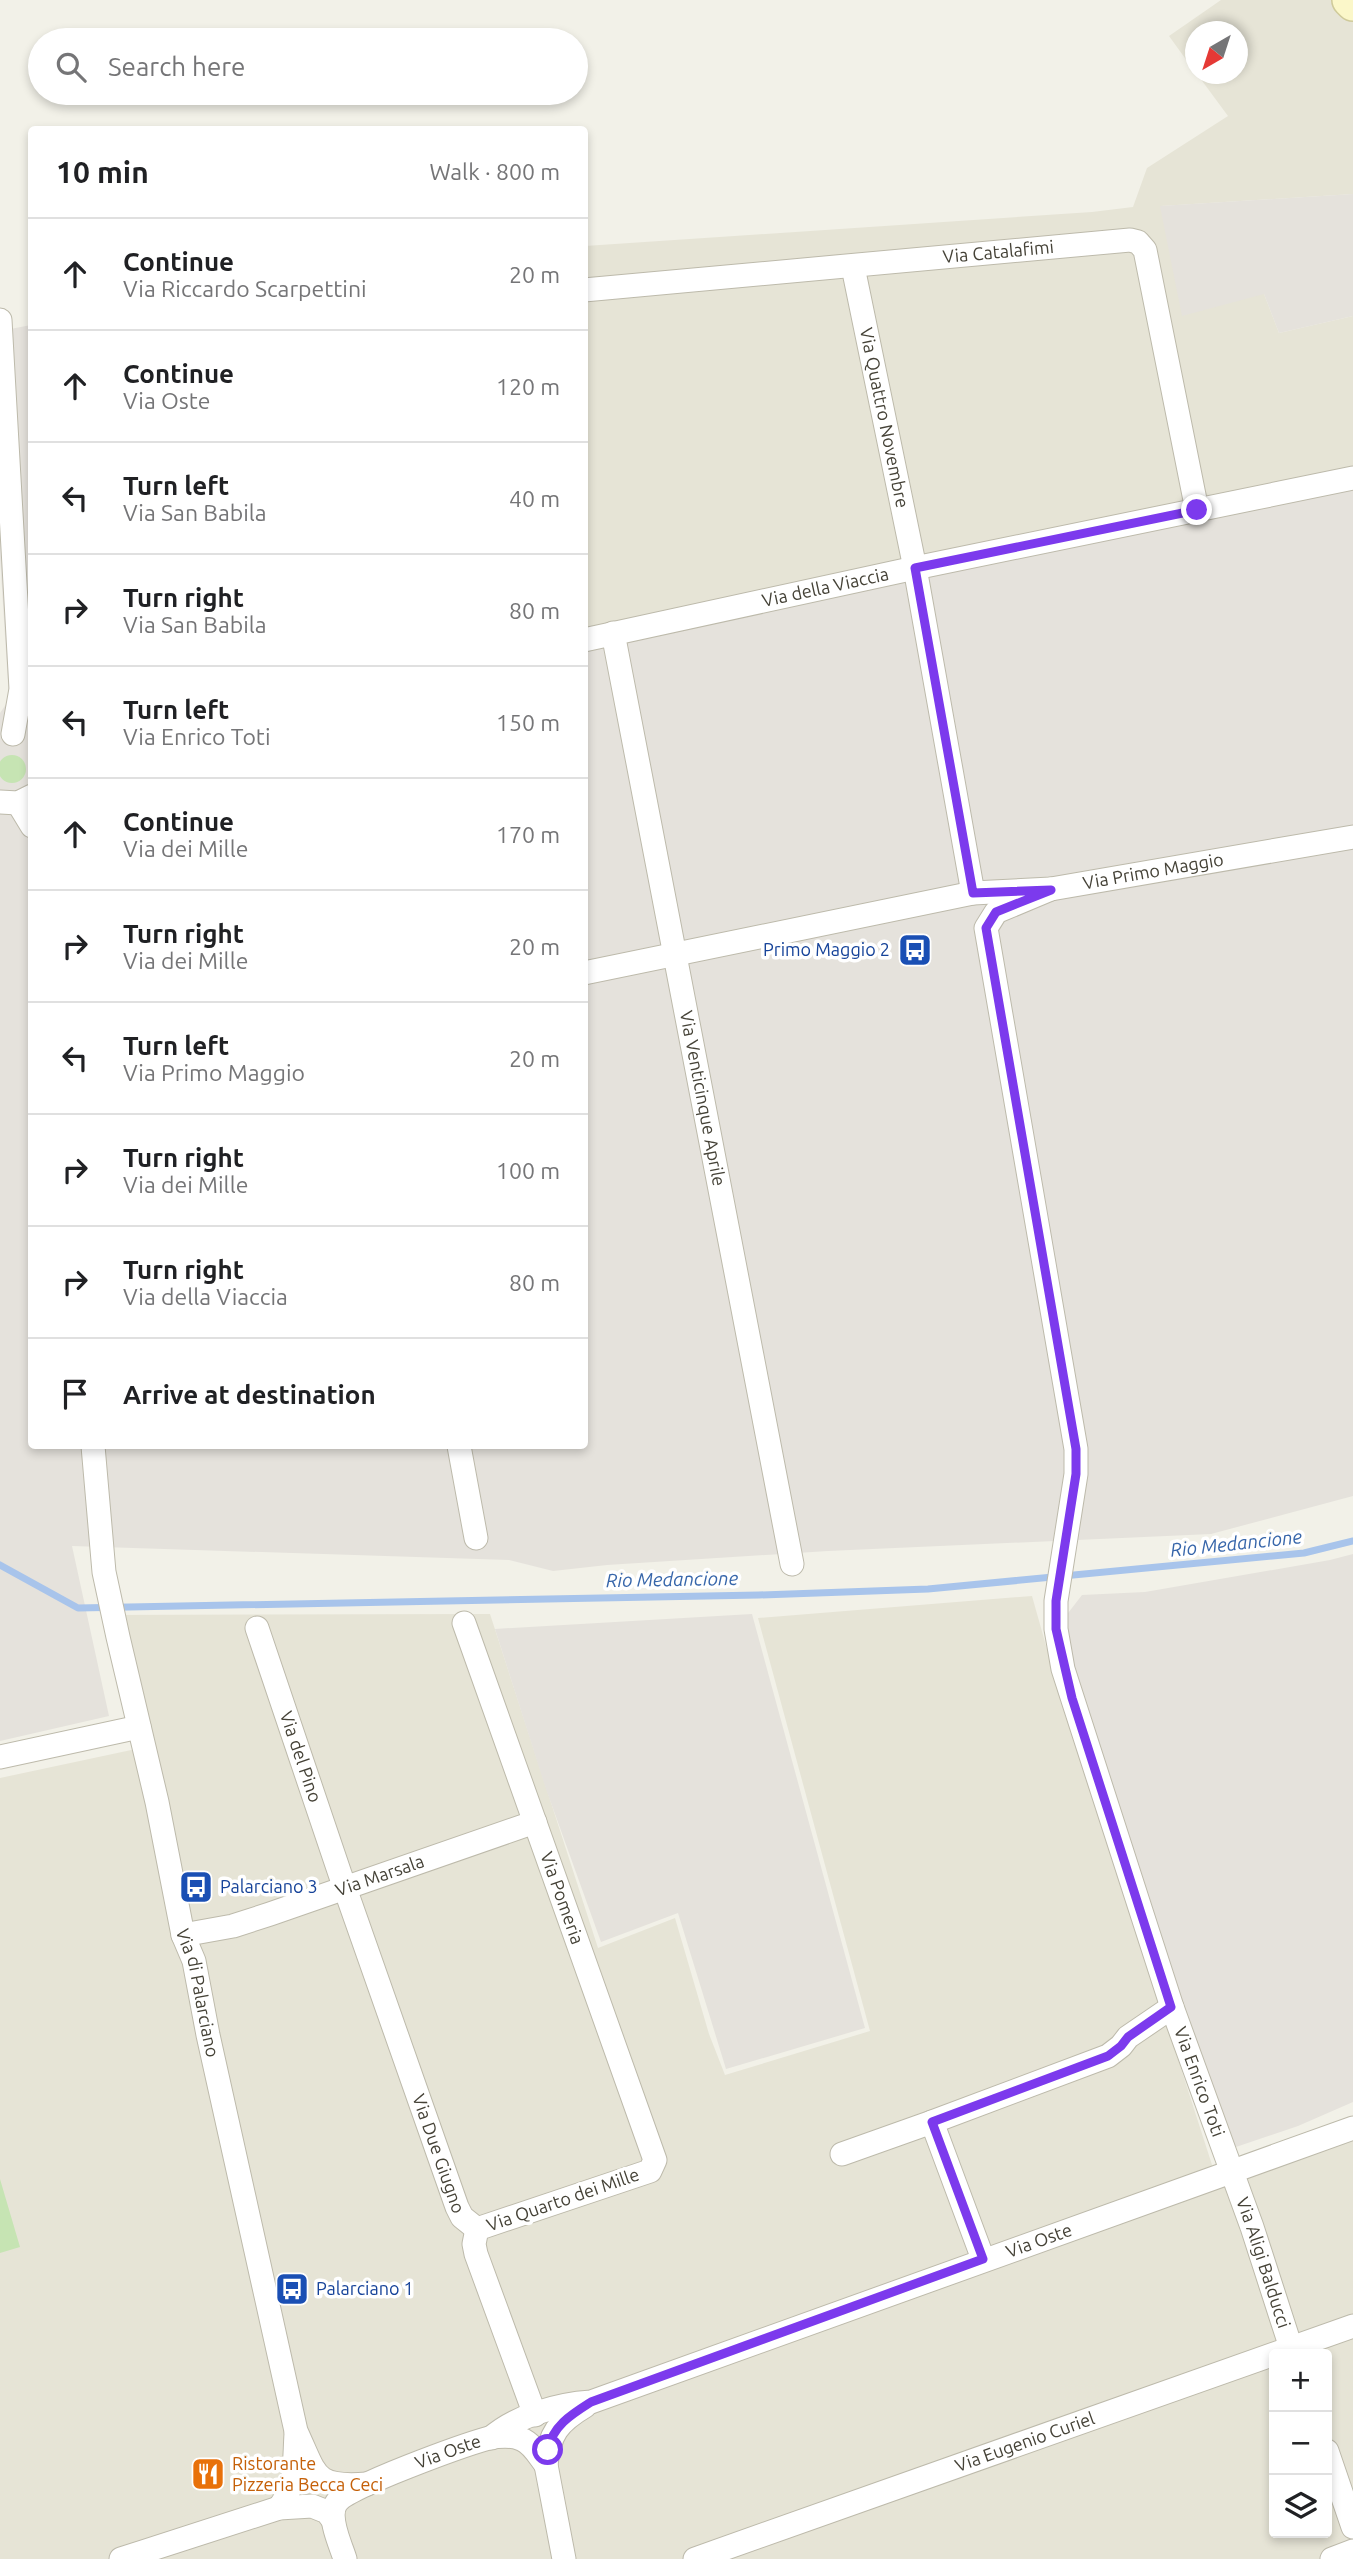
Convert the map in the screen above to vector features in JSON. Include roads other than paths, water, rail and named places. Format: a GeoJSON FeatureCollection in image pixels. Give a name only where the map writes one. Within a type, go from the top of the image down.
{"type":"FeatureCollection","features":[{"type":"Feature","properties":{"kind":"street"},"geometry":{"type":"LineString","coordinates":[[1349,0],[1353,4]]}},
{"type":"Feature","properties":{"kind":"street","name":"Via Catalafimi"},"geometry":{"type":"LineString","coordinates":[[588,290],[1130,240],[1138,242],[1145,250],[1197,510]]}},
{"type":"Feature","properties":{"kind":"street","name":"Via Quattro Novembre"},"geometry":{"type":"LineString","coordinates":[[853,267],[915,568],[973,893]]}},
{"type":"Feature","properties":{"kind":"street"},"geometry":{"type":"LineString","coordinates":[[0,320],[21,689],[15,737]]}},
{"type":"Feature","properties":{"kind":"street","name":"Via della Viaccia"},"geometry":{"type":"LineString","coordinates":[[588,639],[915,568],[1353,478]]}},
{"type":"Feature","properties":{"kind":"street","name":"Via Venticinque Aprile"},"geometry":{"type":"LineString","coordinates":[[612,634],[792,1564]]}},
{"type":"Feature","properties":{"kind":"street"},"geometry":{"type":"LineString","coordinates":[[16,800],[28,820]]}},
{"type":"Feature","properties":{"kind":"street","name":"Via Primo Maggio"},"geometry":{"type":"LineString","coordinates":[[588,972],[973,893],[1051,890],[1353,837]]}},
{"type":"Feature","properties":{"kind":"street","name":"Via Enrico Toti"},"geometry":{"type":"LineString","coordinates":[[1051,890],[996,912],[986,928],[1076,1449],[1076,1474],[1056,1601],[1056,1629],[1063,1669],[1171,2007],[1232,2171]]}},
{"type":"Feature","properties":{"kind":"street","name":"Via di Palarciano"},"geometry":{"type":"LineString","coordinates":[[93,1449],[104,1572],[117,1637],[183,1935],[194,1961],[296,2431],[319,2477],[334,2484]]}},
{"type":"Feature","properties":{"kind":"street"},"geometry":{"type":"LineString","coordinates":[[460,1449],[476,1538]]}},
{"type":"Feature","properties":{"kind":"street","name":"Via Pomeria"},"geometry":{"type":"LineString","coordinates":[[464,1623],[654,2154],[655,2160],[650,2171]]}},
{"type":"Feature","properties":{"kind":"street","name":"Via del Pino"},"geometry":{"type":"LineString","coordinates":[[257,1628],[344,1887]]}},
{"type":"Feature","properties":{"kind":"street"},"geometry":{"type":"LineString","coordinates":[[0,1757],[138,1727]]}},
{"type":"Feature","properties":{"kind":"street","name":"Via Marsala"},"geometry":{"type":"LineString","coordinates":[[183,1935],[233,1926],[535,1822]]}},
{"type":"Feature","properties":{"kind":"street","name":"Via Due Giugno"},"geometry":{"type":"LineString","coordinates":[[344,1887],[457,2207],[462,2217],[477,2229],[474,2244],[476,2254],[534,2415]]}},
{"type":"Feature","properties":{"kind":"street"},"geometry":{"type":"LineString","coordinates":[[842,2154],[1108,2056],[1128,2037],[1171,2007]]}},
{"type":"Feature","properties":{"kind":"street"},"geometry":{"type":"LineString","coordinates":[[932,2122],[983,2259]]}},
{"type":"Feature","properties":{"kind":"street","name":"Via Oste"},"geometry":{"type":"LineString","coordinates":[[491,2438],[501,2429],[534,2415],[571,2403],[591,2402],[1353,2127]]}},
{"type":"Feature","properties":{"kind":"street","name":"Via Quarto dei Mille"},"geometry":{"type":"LineString","coordinates":[[477,2229],[650,2171]]}},
{"type":"Feature","properties":{"kind":"street","name":"Via Aligi Balducci"},"geometry":{"type":"LineString","coordinates":[[1232,2171],[1291,2349]]}},
{"type":"Feature","properties":{"kind":"street","name":"Via Eugenio Curiel"},"geometry":{"type":"LineString","coordinates":[[1297,2349],[1353,2326]]}},
{"type":"Feature","properties":{"kind":"street","name":"Via Eugenio Curiel"},"geometry":{"type":"LineString","coordinates":[[695,2559],[1269,2359]]}},
{"type":"Feature","properties":{"kind":"street"},"geometry":{"type":"LineString","coordinates":[[564,2559],[546,2465],[549,2444],[557,2428],[573,2413],[591,2402]]}},
{"type":"Feature","properties":{"kind":"street"},"geometry":{"type":"LineString","coordinates":[[278,2508],[289,2495],[293,2484],[296,2431]]}},
{"type":"Feature","properties":{"kind":"street","name":"Via Oste"},"geometry":{"type":"LineString","coordinates":[[333,2520],[337,2502],[367,2483],[491,2438],[520,2438],[528,2443],[546,2465]]}},
{"type":"Feature","properties":{"kind":"street"},"geometry":{"type":"LineString","coordinates":[[1332,2466],[1353,2528]]}},
{"type":"Feature","properties":{"kind":"street","name":"Via Oste"},"geometry":{"type":"LineString","coordinates":[[334,2484],[367,2483]]}},
{"type":"Feature","properties":{"kind":"street"},"geometry":{"type":"LineString","coordinates":[[121,2559],[278,2508],[312,2506],[327,2512],[333,2520],[345,2559]]}},
{"type":"Feature","properties":{"kind":"street"},"geometry":{"type":"LineString","coordinates":[[1332,2559],[1353,2552]]}},
{"type":"Feature","properties":{"kind":"waterway","name":"Rio Medancione"},"geometry":{"type":"LineString","coordinates":[[0,1565],[78,1608],[759,1595],[928,1589],[1304,1553],[1353,1541]]}},
{"type":"Feature","properties":{"kind":"place","name":"Primo Maggio 2"},"geometry":{"type":"Point","coordinates":[915,950]}},
{"type":"Feature","properties":{"kind":"place","name":"Palarciano 3"},"geometry":{"type":"Point","coordinates":[196,1887]}},
{"type":"Feature","properties":{"kind":"place","name":"Palarciano 1"},"geometry":{"type":"Point","coordinates":[292,2289]}},
{"type":"Feature","properties":{"kind":"place","name":"Ristorante Pizzeria Becca Ceci"},"geometry":{"type":"Point","coordinates":[208,2474]}}]}
